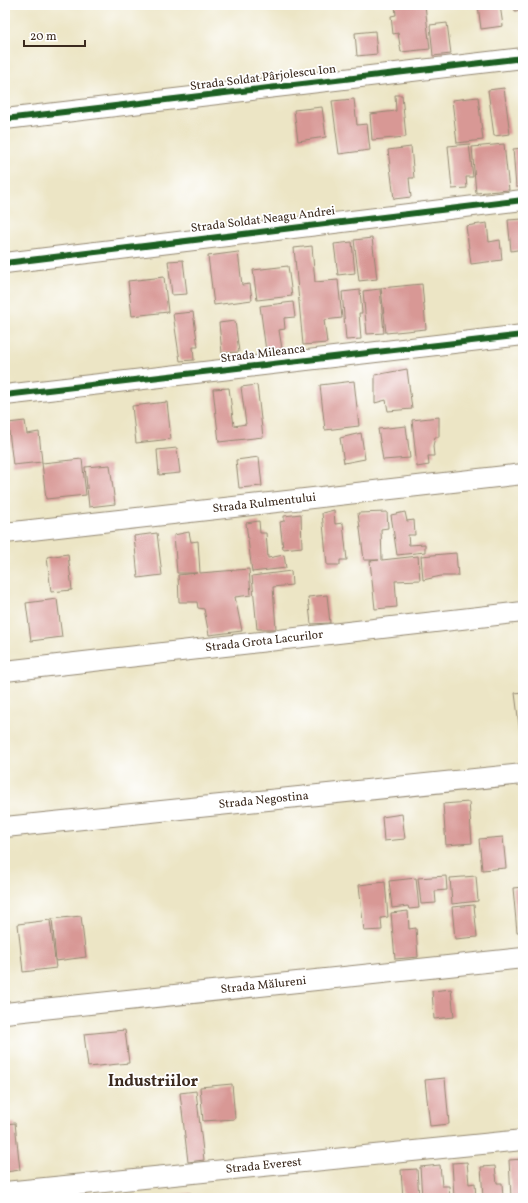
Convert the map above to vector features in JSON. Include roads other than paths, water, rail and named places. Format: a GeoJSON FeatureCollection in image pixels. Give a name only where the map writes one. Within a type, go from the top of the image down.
{"type":"FeatureCollection","features":[{"type":"Feature","properties":{"kind":"street","name":"Strada Soldat Pârjolescu Ion"},"geometry":{"type":"LineString","coordinates":[[5,119],[523,58]]}},
{"type":"Feature","properties":{"kind":"street","name":"Strada Soldat Neagu Andrei"},"geometry":{"type":"LineString","coordinates":[[5,263],[523,200]]}},
{"type":"Feature","properties":{"kind":"street","name":"Strada Mileanca"},"geometry":{"type":"LineString","coordinates":[[5,395],[523,335]]}},
{"type":"Feature","properties":{"kind":"street","name":"Strada Rulmentului"},"geometry":{"type":"LineString","coordinates":[[5,533],[523,474]]}},
{"type":"Feature","properties":{"kind":"street","name":"Strada Grota Lacurilor"},"geometry":{"type":"LineString","coordinates":[[5,671],[523,612]]}},
{"type":"Feature","properties":{"kind":"street","name":"Strada Negostina"},"geometry":{"type":"LineString","coordinates":[[5,828],[523,774]]}},
{"type":"Feature","properties":{"kind":"street","name":"Strada Mălureni"},"geometry":{"type":"LineString","coordinates":[[5,1013],[523,958]]}},
{"type":"Feature","properties":{"kind":"street","name":"Strada Everest"},"geometry":{"type":"LineString","coordinates":[[5,1192],[523,1140]]}},
{"type":"Feature","properties":{"kind":"district","name":"Industriilor"},"geometry":{"type":"Point","coordinates":[153,1082]}}]}
